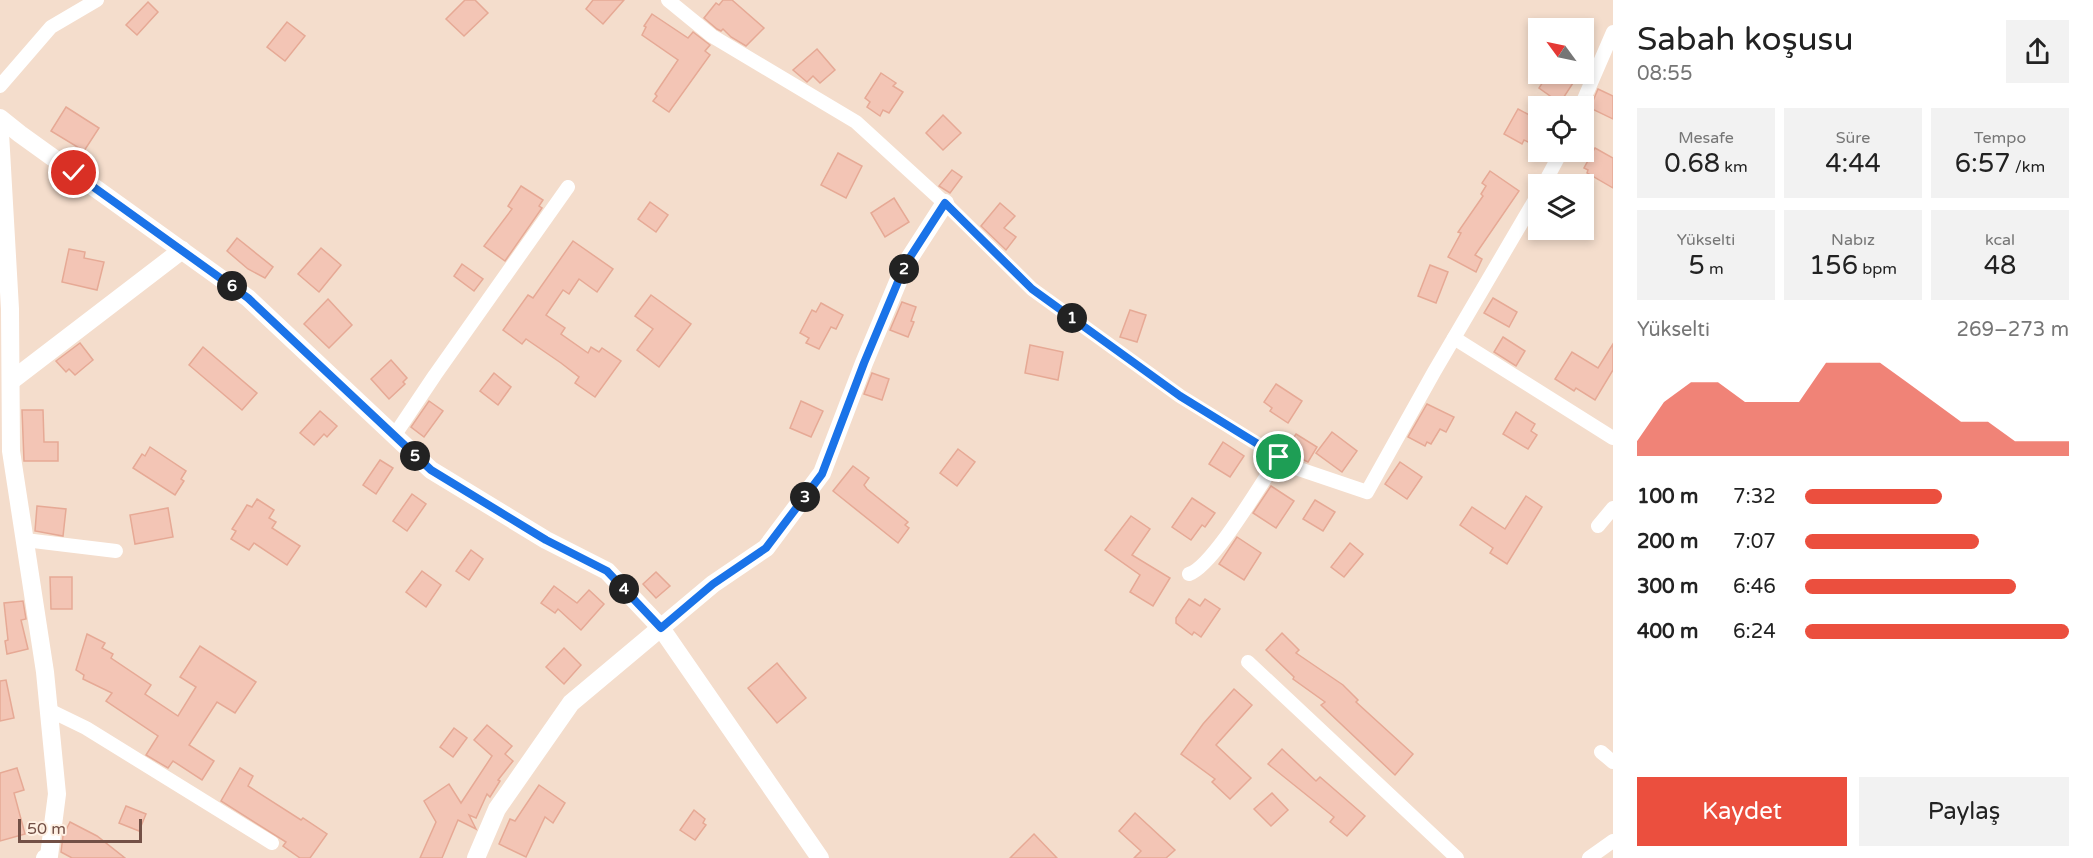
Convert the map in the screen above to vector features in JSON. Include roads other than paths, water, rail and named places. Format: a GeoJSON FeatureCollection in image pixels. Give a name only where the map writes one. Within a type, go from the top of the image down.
{"type":"FeatureCollection","features":[{"type":"Feature","properties":{"kind":"street"},"geometry":{"type":"LineString","coordinates":[[0,86],[51,27],[97,0]]}},
{"type":"Feature","properties":{"kind":"street"},"geometry":{"type":"LineString","coordinates":[[668,0],[712,36],[856,122],[945,203],[1032,289],[1180,396],[1296,468],[1367,492],[1528,212]]}},
{"type":"Feature","properties":{"kind":"street"},"geometry":{"type":"LineString","coordinates":[[1585,96],[1613,32]]}},
{"type":"Feature","properties":{"kind":"street"},"geometry":{"type":"LineString","coordinates":[[0,118],[248,298],[431,470],[546,540],[607,571],[661,628],[820,858]]}},
{"type":"Feature","properties":{"kind":"street"},"geometry":{"type":"LineString","coordinates":[[0,133],[10,309],[11,451],[45,672],[57,794],[49,858]]}},
{"type":"Feature","properties":{"kind":"street"},"geometry":{"type":"LineString","coordinates":[[394,436],[568,187]]}},
{"type":"Feature","properties":{"kind":"street"},"geometry":{"type":"LineString","coordinates":[[476,858],[497,809],[571,703],[713,584],[766,548],[822,474],[864,363],[905,265],[945,203]]}},
{"type":"Feature","properties":{"kind":"street"},"geometry":{"type":"LineString","coordinates":[[11,381],[182,250]]}},
{"type":"Feature","properties":{"kind":"street"},"geometry":{"type":"LineString","coordinates":[[1454,338],[1613,438]]}},
{"type":"Feature","properties":{"kind":"street"},"geometry":{"type":"LineString","coordinates":[[1189,574],[1197,572],[1212,557],[1279,457]]}},
{"type":"Feature","properties":{"kind":"street"},"geometry":{"type":"LineString","coordinates":[[1598,526],[1613,508]]}},
{"type":"Feature","properties":{"kind":"street"},"geometry":{"type":"LineString","coordinates":[[25,540],[116,551]]}},
{"type":"Feature","properties":{"kind":"street"},"geometry":{"type":"LineString","coordinates":[[1248,662],[1457,858]]}},
{"type":"Feature","properties":{"kind":"street"},"geometry":{"type":"LineString","coordinates":[[49,710],[86,728],[272,843]]}},
{"type":"Feature","properties":{"kind":"street"},"geometry":{"type":"LineString","coordinates":[[1601,752],[1613,762]]}},
{"type":"Feature","properties":{"kind":"street"},"geometry":{"type":"LineString","coordinates":[[1589,858],[1613,841]]}}]}
